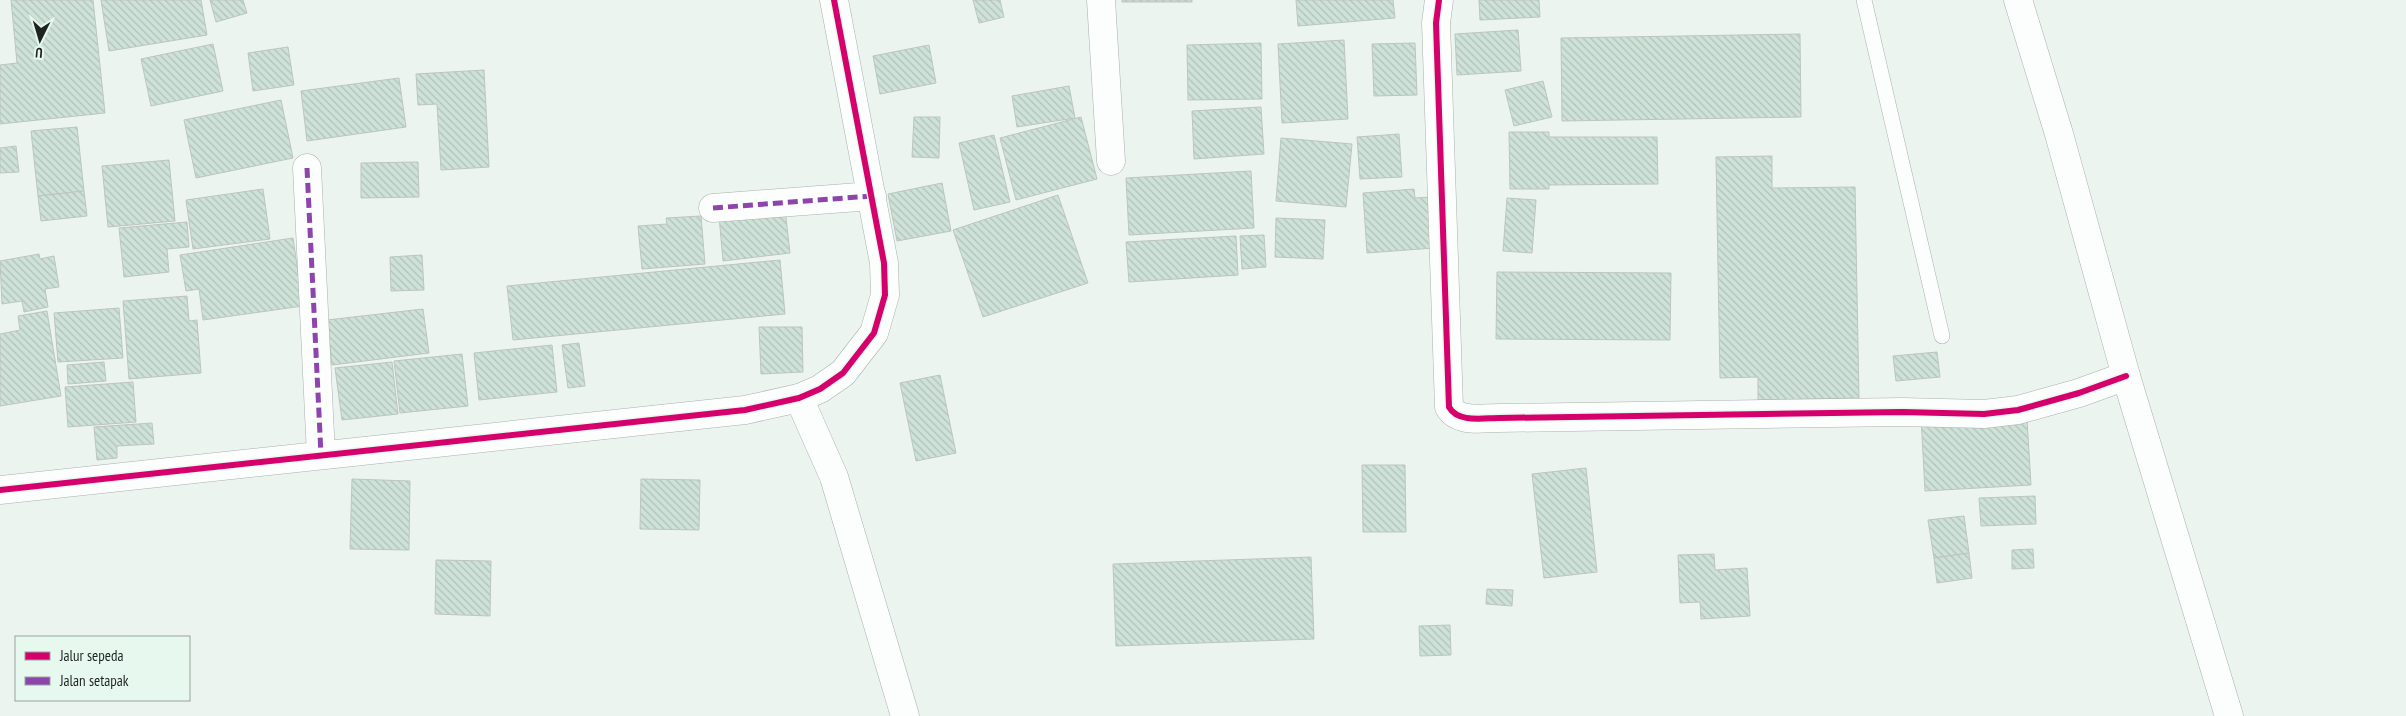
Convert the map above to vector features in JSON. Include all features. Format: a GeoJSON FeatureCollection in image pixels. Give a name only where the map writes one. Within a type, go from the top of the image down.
{"type":"FeatureCollection","features":[{"type":"Feature","properties":{"kind":"street"},"geometry":{"type":"LineString","coordinates":[[0,490],[745,410],[799,398],[820,389],[843,373],[874,333],[885,295],[886,280],[872,196],[834,0]]}},
{"type":"Feature","properties":{"kind":"street"},"geometry":{"type":"LineString","coordinates":[[1101,0],[1111,161]]}},
{"type":"Feature","properties":{"kind":"street"},"geometry":{"type":"LineString","coordinates":[[1439,0],[1436,24],[1449,407],[1452,412],[1464,418],[1902,412],[1984,414],[2018,410],[2079,393],[2126,376]]}},
{"type":"Feature","properties":{"kind":"street"},"geometry":{"type":"LineString","coordinates":[[2018,0],[2059,134],[2126,376],[2229,716]]}},
{"type":"Feature","properties":{"kind":"street"},"geometry":{"type":"LineString","coordinates":[[308,168],[322,455]]}},
{"type":"Feature","properties":{"kind":"street"},"geometry":{"type":"LineString","coordinates":[[713,208],[872,196]]}},
{"type":"Feature","properties":{"kind":"street"},"geometry":{"type":"LineString","coordinates":[[799,398],[834,477],[905,716]]}},
{"type":"Feature","properties":{"kind":"lane"},"geometry":{"type":"LineString","coordinates":[[1864,0],[1942,336]]}},
{"type":"Feature","properties":{"kind":"building"},"geometry":{"type":"Polygon","coordinates":[[[11,0],[93,0],[105,113],[0,124],[0,65],[17,63],[11,0]]]}},
{"type":"Feature","properties":{"kind":"building"},"geometry":{"type":"Polygon","coordinates":[[[101,0],[201,0],[207,35],[109,51],[101,0]]]}},
{"type":"Feature","properties":{"kind":"building"},"geometry":{"type":"Polygon","coordinates":[[[210,0],[243,0],[247,13],[216,22],[210,0]]]}},
{"type":"Feature","properties":{"kind":"building"},"geometry":{"type":"Polygon","coordinates":[[[973,0],[1000,0],[1004,17],[979,23],[973,0]]]}},
{"type":"Feature","properties":{"kind":"building"},"geometry":{"type":"Polygon","coordinates":[[[1122,0],[1192,0],[1192,2],[1122,2],[1122,0]]]}},
{"type":"Feature","properties":{"kind":"building"},"geometry":{"type":"Polygon","coordinates":[[[1296,0],[1393,0],[1395,18],[1298,26],[1296,0]]]}},
{"type":"Feature","properties":{"kind":"building"},"geometry":{"type":"Polygon","coordinates":[[[1479,0],[1539,0],[1540,17],[1480,20],[1479,0]]]}},
{"type":"Feature","properties":{"kind":"building"},"geometry":{"type":"Polygon","coordinates":[[[1518,30],[1521,71],[1457,75],[1455,34],[1518,30]]]}},
{"type":"Feature","properties":{"kind":"building"},"geometry":{"type":"Polygon","coordinates":[[[1800,34],[1801,117],[1562,121],[1561,38],[1800,34]]]}},
{"type":"Feature","properties":{"kind":"building"},"geometry":{"type":"Polygon","coordinates":[[[1344,40],[1348,119],[1282,123],[1278,44],[1344,40]]]}},
{"type":"Feature","properties":{"kind":"building"},"geometry":{"type":"Polygon","coordinates":[[[1261,43],[1262,99],[1188,100],[1187,45],[1261,43]]]}},
{"type":"Feature","properties":{"kind":"building"},"geometry":{"type":"Polygon","coordinates":[[[1415,43],[1417,95],[1374,96],[1372,44],[1415,43]]]}},
{"type":"Feature","properties":{"kind":"building"},"geometry":{"type":"Polygon","coordinates":[[[213,44],[223,91],[151,106],[141,59],[213,44]]]}},
{"type":"Feature","properties":{"kind":"building"},"geometry":{"type":"Polygon","coordinates":[[[929,45],[936,83],[880,94],[873,56],[929,45]]]}},
{"type":"Feature","properties":{"kind":"building"},"geometry":{"type":"Polygon","coordinates":[[[288,47],[294,85],[253,91],[248,53],[288,47]]]}},
{"type":"Feature","properties":{"kind":"building"},"geometry":{"type":"Polygon","coordinates":[[[484,70],[489,167],[441,170],[437,104],[418,105],[416,74],[484,70]]]}},
{"type":"Feature","properties":{"kind":"building"},"geometry":{"type":"Polygon","coordinates":[[[399,78],[406,127],[307,141],[301,91],[399,78]]]}},
{"type":"Feature","properties":{"kind":"building"},"geometry":{"type":"Polygon","coordinates":[[[1543,81],[1552,117],[1514,126],[1505,90],[1543,81]]]}},
{"type":"Feature","properties":{"kind":"building"},"geometry":{"type":"Polygon","coordinates":[[[1069,86],[1075,118],[1017,127],[1012,96],[1069,86]]]}},
{"type":"Feature","properties":{"kind":"building"},"geometry":{"type":"Polygon","coordinates":[[[281,100],[293,158],[196,178],[184,120],[281,100]]]}},
{"type":"Feature","properties":{"kind":"building"},"geometry":{"type":"Polygon","coordinates":[[[1261,107],[1264,154],[1194,159],[1192,111],[1261,107]]]}},
{"type":"Feature","properties":{"kind":"building"},"geometry":{"type":"Polygon","coordinates":[[[914,117],[940,117],[939,158],[912,157],[914,117]]]}},
{"type":"Feature","properties":{"kind":"building"},"geometry":{"type":"Polygon","coordinates":[[[1081,117],[1097,179],[1016,200],[1000,138],[1081,117]]]}},
{"type":"Feature","properties":{"kind":"building"},"geometry":{"type":"Polygon","coordinates":[[[77,127],[84,191],[38,196],[31,131],[77,127]]]}},
{"type":"Feature","properties":{"kind":"building"},"geometry":{"type":"Polygon","coordinates":[[[1509,132],[1549,132],[1549,137],[1657,137],[1658,184],[1549,185],[1549,189],[1510,189],[1509,132]]]}},
{"type":"Feature","properties":{"kind":"building"},"geometry":{"type":"Polygon","coordinates":[[[1399,134],[1402,177],[1360,179],[1357,137],[1399,134]]]}},
{"type":"Feature","properties":{"kind":"building"},"geometry":{"type":"Polygon","coordinates":[[[994,135],[1010,202],[974,210],[959,143],[994,135]]]}},
{"type":"Feature","properties":{"kind":"building"},"geometry":{"type":"Polygon","coordinates":[[[1281,138],[1352,144],[1346,207],[1276,201],[1281,138]]]}},
{"type":"Feature","properties":{"kind":"building"},"geometry":{"type":"Polygon","coordinates":[[[16,146],[19,172],[0,173],[0,148],[16,146]]]}},
{"type":"Feature","properties":{"kind":"building"},"geometry":{"type":"Polygon","coordinates":[[[1772,156],[1772,188],[1855,187],[1859,398],[1758,400],[1758,377],[1720,378],[1716,157],[1772,156]]]}},
{"type":"Feature","properties":{"kind":"building"},"geometry":{"type":"Polygon","coordinates":[[[169,160],[175,221],[108,227],[102,166],[169,160]]]}},
{"type":"Feature","properties":{"kind":"building"},"geometry":{"type":"Polygon","coordinates":[[[418,162],[419,197],[361,198],[361,163],[418,162]]]}},
{"type":"Feature","properties":{"kind":"building"},"geometry":{"type":"Polygon","coordinates":[[[1251,171],[1254,228],[1129,235],[1126,178],[1251,171]]]}},
{"type":"Feature","properties":{"kind":"building"},"geometry":{"type":"Polygon","coordinates":[[[942,183],[951,231],[897,241],[888,194],[942,183]]]}},
{"type":"Feature","properties":{"kind":"building"},"geometry":{"type":"Polygon","coordinates":[[[263,189],[270,239],[193,249],[186,200],[263,189]]]}},
{"type":"Feature","properties":{"kind":"building"},"geometry":{"type":"Polygon","coordinates":[[[1414,189],[1415,198],[1431,197],[1434,248],[1367,253],[1363,193],[1414,189]]]}},
{"type":"Feature","properties":{"kind":"building"},"geometry":{"type":"Polygon","coordinates":[[[84,191],[87,216],[41,221],[38,196],[84,191]]]}},
{"type":"Feature","properties":{"kind":"building"},"geometry":{"type":"Polygon","coordinates":[[[1058,195],[1088,283],[983,317],[953,230],[1058,195]]]}},
{"type":"Feature","properties":{"kind":"building"},"geometry":{"type":"Polygon","coordinates":[[[1507,198],[1536,200],[1532,253],[1503,251],[1507,198]]]}},
{"type":"Feature","properties":{"kind":"building"},"geometry":{"type":"Polygon","coordinates":[[[785,209],[790,253],[723,261],[719,216],[785,209]]]}},
{"type":"Feature","properties":{"kind":"building"},"geometry":{"type":"Polygon","coordinates":[[[701,216],[705,264],[642,269],[638,226],[667,224],[666,218],[701,216]]]}},
{"type":"Feature","properties":{"kind":"building"},"geometry":{"type":"Polygon","coordinates":[[[1276,218],[1325,220],[1323,259],[1275,257],[1276,218]]]}},
{"type":"Feature","properties":{"kind":"building"},"geometry":{"type":"Polygon","coordinates":[[[187,222],[189,247],[167,249],[169,272],[124,277],[119,228],[187,222]]]}},
{"type":"Feature","properties":{"kind":"building"},"geometry":{"type":"Polygon","coordinates":[[[1264,235],[1266,267],[1242,269],[1240,236],[1264,235]]]}},
{"type":"Feature","properties":{"kind":"building"},"geometry":{"type":"Polygon","coordinates":[[[1236,236],[1238,275],[1129,282],[1126,242],[1236,236]]]}},
{"type":"Feature","properties":{"kind":"building"},"geometry":{"type":"Polygon","coordinates":[[[293,238],[303,306],[203,320],[199,289],[186,291],[180,255],[293,238]]]}},
{"type":"Feature","properties":{"kind":"building"},"geometry":{"type":"Polygon","coordinates":[[[39,254],[40,259],[54,256],[59,287],[45,289],[48,307],[24,312],[22,301],[2,304],[0,261],[39,254]]]}},
{"type":"Feature","properties":{"kind":"building"},"geometry":{"type":"Polygon","coordinates":[[[422,255],[424,290],[391,291],[390,257],[422,255]]]}},
{"type":"Feature","properties":{"kind":"building"},"geometry":{"type":"Polygon","coordinates":[[[780,260],[785,314],[513,340],[507,286],[780,260]]]}},
{"type":"Feature","properties":{"kind":"building"},"geometry":{"type":"Polygon","coordinates":[[[1497,272],[1671,273],[1670,340],[1496,339],[1497,272]]]}},
{"type":"Feature","properties":{"kind":"building"},"geometry":{"type":"Polygon","coordinates":[[[187,296],[189,321],[197,320],[201,373],[129,379],[123,301],[187,296]]]}},
{"type":"Feature","properties":{"kind":"building"},"geometry":{"type":"Polygon","coordinates":[[[119,308],[123,358],[58,362],[54,313],[119,308]]]}},
{"type":"Feature","properties":{"kind":"building"},"geometry":{"type":"Polygon","coordinates":[[[423,309],[429,353],[332,365],[327,320],[423,309]]]}},
{"type":"Feature","properties":{"kind":"building"},"geometry":{"type":"Polygon","coordinates":[[[47,311],[61,396],[0,406],[0,334],[20,330],[18,316],[47,311]]]}},
{"type":"Feature","properties":{"kind":"building"},"geometry":{"type":"Polygon","coordinates":[[[759,327],[802,327],[803,372],[761,374],[759,327]]]}},
{"type":"Feature","properties":{"kind":"building"},"geometry":{"type":"Polygon","coordinates":[[[579,343],[585,386],[568,388],[562,345],[579,343]]]}},
{"type":"Feature","properties":{"kind":"building"},"geometry":{"type":"Polygon","coordinates":[[[552,345],[557,392],[479,400],[474,353],[552,345]]]}},
{"type":"Feature","properties":{"kind":"building"},"geometry":{"type":"Polygon","coordinates":[[[1937,352],[1940,377],[1896,381],[1893,356],[1937,352]]]}},
{"type":"Feature","properties":{"kind":"building"},"geometry":{"type":"Polygon","coordinates":[[[462,354],[468,406],[400,413],[394,361],[462,354]]]}},
{"type":"Feature","properties":{"kind":"building"},"geometry":{"type":"Polygon","coordinates":[[[104,362],[106,381],[68,384],[67,365],[104,362]]]}},
{"type":"Feature","properties":{"kind":"building"},"geometry":{"type":"Polygon","coordinates":[[[392,362],[398,414],[342,420],[335,368],[392,362]]]}},
{"type":"Feature","properties":{"kind":"building"},"geometry":{"type":"Polygon","coordinates":[[[940,375],[956,453],[916,461],[900,383],[940,375]]]}},
{"type":"Feature","properties":{"kind":"building"},"geometry":{"type":"Polygon","coordinates":[[[133,382],[136,422],[68,427],[65,387],[133,382]]]}},
{"type":"Feature","properties":{"kind":"building"},"geometry":{"type":"Polygon","coordinates":[[[1921,417],[2027,419],[2031,485],[1925,491],[1921,417]]]}},
{"type":"Feature","properties":{"kind":"building"},"geometry":{"type":"Polygon","coordinates":[[[152,423],[154,444],[117,446],[117,458],[97,460],[94,427],[152,423]]]}},
{"type":"Feature","properties":{"kind":"building"},"geometry":{"type":"Polygon","coordinates":[[[1362,465],[1405,465],[1406,532],[1363,532],[1362,465]]]}},
{"type":"Feature","properties":{"kind":"building"},"geometry":{"type":"Polygon","coordinates":[[[1586,468],[1597,572],[1544,578],[1532,474],[1586,468]]]}},
{"type":"Feature","properties":{"kind":"building"},"geometry":{"type":"Polygon","coordinates":[[[352,479],[410,481],[409,550],[350,549],[352,479]]]}},
{"type":"Feature","properties":{"kind":"building"},"geometry":{"type":"Polygon","coordinates":[[[641,479],[700,480],[699,530],[640,529],[641,479]]]}},
{"type":"Feature","properties":{"kind":"building"},"geometry":{"type":"Polygon","coordinates":[[[2035,496],[2036,524],[1981,526],[1979,498],[2035,496]]]}},
{"type":"Feature","properties":{"kind":"building"},"geometry":{"type":"Polygon","coordinates":[[[1964,516],[1969,553],[1934,558],[1928,520],[1964,516]]]}},
{"type":"Feature","properties":{"kind":"building"},"geometry":{"type":"Polygon","coordinates":[[[2033,549],[2034,568],[2012,569],[2012,550],[2033,549]]]}},
{"type":"Feature","properties":{"kind":"building"},"geometry":{"type":"Polygon","coordinates":[[[1969,553],[1972,578],[1937,583],[1934,558],[1969,553]]]}},
{"type":"Feature","properties":{"kind":"building"},"geometry":{"type":"Polygon","coordinates":[[[1714,554],[1715,570],[1747,568],[1750,616],[1701,619],[1700,602],[1680,603],[1678,555],[1714,554]]]}},
{"type":"Feature","properties":{"kind":"building"},"geometry":{"type":"Polygon","coordinates":[[[1311,557],[1314,639],[1116,646],[1113,564],[1311,557]]]}},
{"type":"Feature","properties":{"kind":"building"},"geometry":{"type":"Polygon","coordinates":[[[436,560],[491,561],[490,616],[435,614],[436,560]]]}},
{"type":"Feature","properties":{"kind":"building"},"geometry":{"type":"Polygon","coordinates":[[[1487,589],[1513,590],[1512,606],[1486,604],[1487,589]]]}},
{"type":"Feature","properties":{"kind":"building"},"geometry":{"type":"Polygon","coordinates":[[[1450,625],[1451,655],[1420,656],[1419,626],[1450,625]]]}},
{"type":"Feature","properties":{"kind":"marked path"},"geometry":{"type":"LineString","coordinates":[[307,168],[321,455]]}},
{"type":"Feature","properties":{"kind":"marked path"},"geometry":{"type":"LineString","coordinates":[[713,208],[872,196]]}},
{"type":"Feature","properties":{"kind":"cycle path"},"geometry":{"type":"LineString","coordinates":[[0,490],[745,410],[799,398],[820,389],[843,373],[874,333],[885,295],[884,263],[834,0]]}},
{"type":"Feature","properties":{"kind":"cycle path"},"geometry":{"type":"LineString","coordinates":[[1439,0],[1436,23],[1449,407],[1458,415],[1465,418],[1479,419],[1902,412],[1984,414],[2018,410],[2079,393],[2126,376]]}}]}
